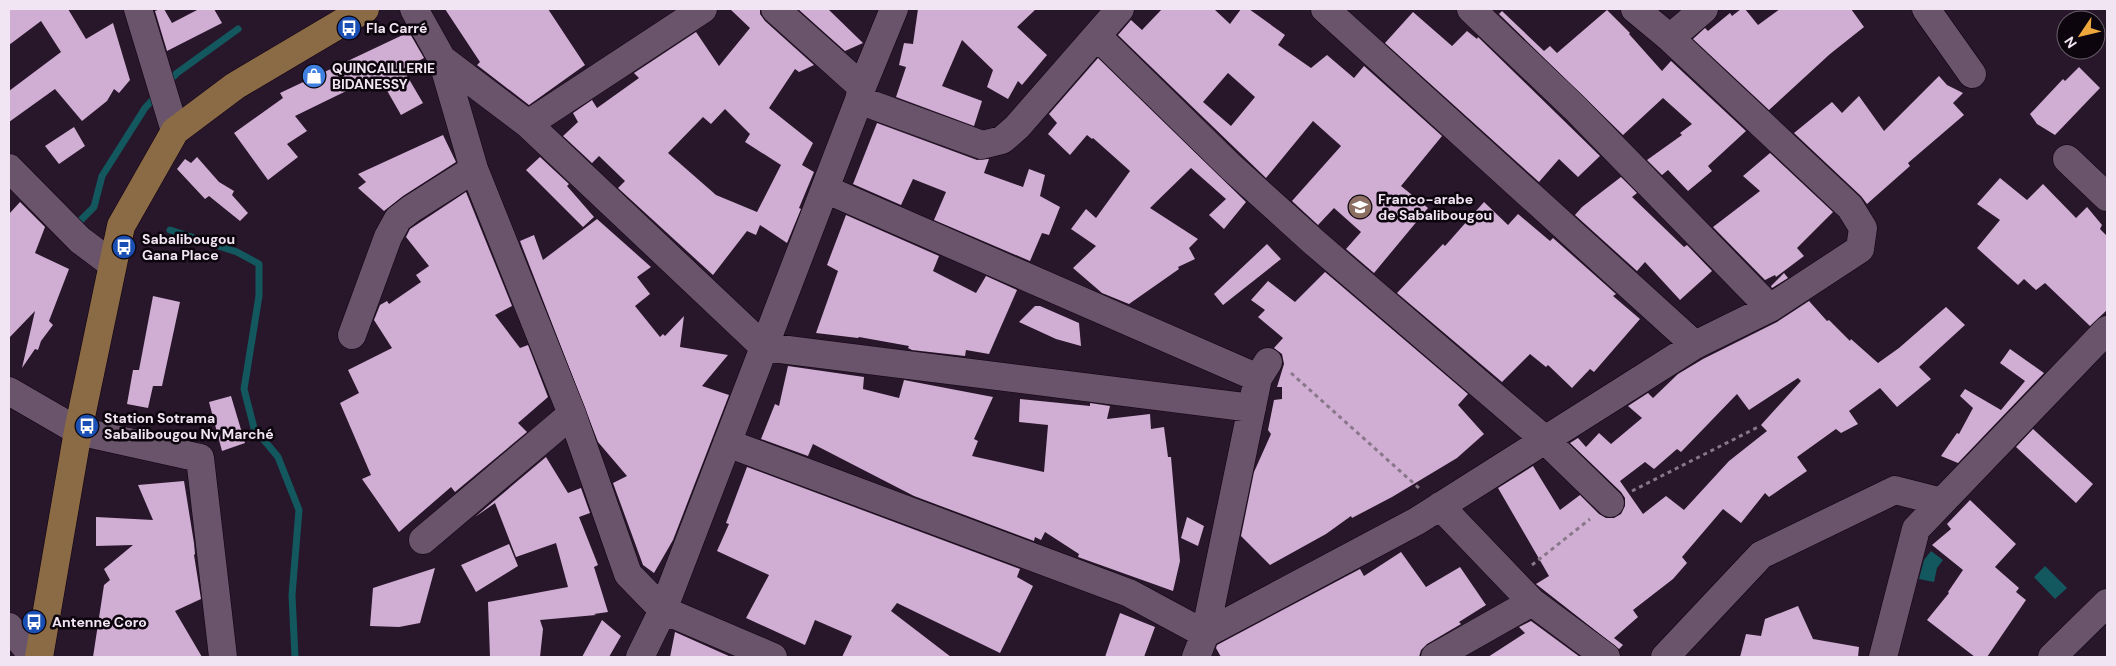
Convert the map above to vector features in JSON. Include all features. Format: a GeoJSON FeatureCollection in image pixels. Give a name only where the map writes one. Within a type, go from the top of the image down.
{"type":"FeatureCollection","features":[{"type":"Feature","properties":{"kind":"main road"},"geometry":{"type":"LineString","coordinates":[[39,657],[78,431],[121,226],[175,131],[235,86],[365,9]]}},
{"type":"Feature","properties":{"kind":"street"},"geometry":{"type":"LineString","coordinates":[[138,9],[175,131]]}},
{"type":"Feature","properties":{"kind":"street"},"geometry":{"type":"LineString","coordinates":[[414,9],[442,59],[474,169],[572,414],[628,574],[663,610],[773,657]]}},
{"type":"Feature","properties":{"kind":"street"},"geometry":{"type":"LineString","coordinates":[[528,124],[703,9]]}},
{"type":"Feature","properties":{"kind":"street"},"geometry":{"type":"LineString","coordinates":[[775,9],[861,93],[982,145],[1002,140],[1017,127],[1120,9]]}},
{"type":"Feature","properties":{"kind":"street"},"geometry":{"type":"LineString","coordinates":[[640,657],[663,610],[894,9]]}},
{"type":"Feature","properties":{"kind":"street"},"geometry":{"type":"LineString","coordinates":[[1326,9],[1695,345]]}},
{"type":"Feature","properties":{"kind":"street"},"geometry":{"type":"LineString","coordinates":[[1471,9],[1575,108],[1770,308]]}},
{"type":"Feature","properties":{"kind":"street"},"geometry":{"type":"LineString","coordinates":[[1200,645],[1417,521],[1695,345],[1770,308],[1860,249],[1863,228],[1850,207],[1670,38],[1635,9]]}},
{"type":"Feature","properties":{"kind":"street"},"geometry":{"type":"LineString","coordinates":[[1670,38],[1704,9]]}},
{"type":"Feature","properties":{"kind":"street"},"geometry":{"type":"LineString","coordinates":[[1926,9],[1972,74]]}},
{"type":"Feature","properties":{"kind":"street"},"geometry":{"type":"LineString","coordinates":[[1096,36],[1231,167],[1315,243],[1544,439],[1610,503]]}},
{"type":"Feature","properties":{"kind":"street"},"geometry":{"type":"LineString","coordinates":[[442,59],[528,124],[764,347],[1252,408]]}},
{"type":"Feature","properties":{"kind":"street"},"geometry":{"type":"LineString","coordinates":[[2067,160],[2107,198]]}},
{"type":"Feature","properties":{"kind":"street"},"geometry":{"type":"LineString","coordinates":[[9,168],[80,240],[112,264]]}},
{"type":"Feature","properties":{"kind":"street"},"geometry":{"type":"LineString","coordinates":[[352,334],[388,237],[398,219],[474,169]]}},
{"type":"Feature","properties":{"kind":"street"},"geometry":{"type":"LineString","coordinates":[[825,188],[1263,370],[1252,408],[1200,645]]}},
{"type":"Feature","properties":{"kind":"street"},"geometry":{"type":"LineString","coordinates":[[1883,657],[1916,529],[2107,330]]}},
{"type":"Feature","properties":{"kind":"street"},"geometry":{"type":"LineString","coordinates":[[9,391],[78,431],[200,458],[223,657]]}},
{"type":"Feature","properties":{"kind":"street"},"geometry":{"type":"LineString","coordinates":[[423,540],[572,414]]}},
{"type":"Feature","properties":{"kind":"street"},"geometry":{"type":"LineString","coordinates":[[727,443],[1129,593],[1200,645]]}},
{"type":"Feature","properties":{"kind":"street"},"geometry":{"type":"LineString","coordinates":[[1665,657],[1761,555],[1895,490],[1942,502]]}},
{"type":"Feature","properties":{"kind":"street"},"geometry":{"type":"LineString","coordinates":[[1440,506],[1532,602],[1606,657]]}},
{"type":"Feature","properties":{"kind":"street"},"geometry":{"type":"LineString","coordinates":[[1435,657],[1532,602]]}},
{"type":"Feature","properties":{"kind":"street"},"geometry":{"type":"LineString","coordinates":[[2052,657],[2107,603]]}},
{"type":"Feature","properties":{"kind":"street"},"geometry":{"type":"LineString","coordinates":[[9,627],[34,657]]}},
{"type":"Feature","properties":{"kind":"path"},"geometry":{"type":"LineString","coordinates":[[1263,370],[1275,360],[1280,363],[1440,506]]}},
{"type":"Feature","properties":{"kind":"shaded area"},"geometry":{"type":"Polygon","coordinates":[[[1931,551],[1943,560],[1937,568],[1934,582],[1919,579],[1924,560],[1931,551]]]}},
{"type":"Feature","properties":{"kind":"shaded area"},"geometry":{"type":"Polygon","coordinates":[[[2045,566],[2067,588],[2055,599],[2034,577],[2045,566]]]}},
{"type":"Feature","properties":{"kind":"building"},"geometry":{"type":"Polygon","coordinates":[[[9,9],[68,9],[86,39],[113,23],[130,80],[119,93],[114,89],[107,101],[82,121],[55,89],[9,122],[9,91],[61,52],[41,21],[9,45],[9,9]]]}},
{"type":"Feature","properties":{"kind":"building"},"geometry":{"type":"Polygon","coordinates":[[[164,9],[172,23],[199,9],[214,9],[222,23],[167,51],[155,11],[164,9]]]}},
{"type":"Feature","properties":{"kind":"building"},"geometry":{"type":"Polygon","coordinates":[[[445,9],[548,9],[585,65],[529,105],[477,65],[480,62],[445,9]]]}},
{"type":"Feature","properties":{"kind":"building"},"geometry":{"type":"Polygon","coordinates":[[[730,9],[760,9],[760,14],[765,21],[814,65],[799,72],[795,69],[769,108],[813,143],[802,165],[814,172],[787,243],[760,225],[756,235],[747,231],[713,275],[618,188],[625,181],[599,156],[592,163],[563,136],[578,122],[573,113],[592,100],[597,108],[639,78],[634,73],[696,32],[719,66],[750,28],[730,9]],[[725,109],[711,124],[703,117],[668,153],[716,195],[757,212],[781,165],[745,142],[750,134],[725,109]]]}},
{"type":"Feature","properties":{"kind":"building"},"geometry":{"type":"Polygon","coordinates":[[[798,9],[828,9],[863,43],[845,51],[798,9]]]}},
{"type":"Feature","properties":{"kind":"building"},"geometry":{"type":"Polygon","coordinates":[[[918,9],[1036,9],[1017,27],[1047,55],[1022,85],[1018,81],[1008,99],[987,87],[993,70],[962,40],[942,86],[982,101],[974,126],[896,97],[906,67],[899,65],[904,43],[913,44],[918,9]]]}},
{"type":"Feature","properties":{"kind":"building"},"geometry":{"type":"Polygon","coordinates":[[[1162,9],[1214,9],[1230,24],[1241,9],[1249,9],[1285,35],[1278,45],[1311,68],[1327,55],[1354,78],[1364,66],[1442,136],[1401,186],[1428,208],[1374,273],[1346,249],[1361,232],[1334,208],[1318,225],[1292,201],[1341,146],[1313,121],[1266,178],[1118,35],[1131,20],[1142,30],[1162,9]],[[1228,73],[1203,102],[1231,126],[1255,97],[1228,73]]]}},
{"type":"Feature","properties":{"kind":"building"},"geometry":{"type":"Polygon","coordinates":[[[1741,9],[1745,9],[1758,25],[1780,9],[1851,9],[1864,27],[1830,54],[1769,110],[1693,39],[1705,28],[1708,31],[1730,13],[1732,16],[1741,9]]]}},
{"type":"Feature","properties":{"kind":"building"},"geometry":{"type":"Polygon","coordinates":[[[1607,10],[1630,33],[1662,71],[1671,61],[1746,131],[1708,166],[1712,171],[1688,191],[1668,170],[1662,175],[1647,160],[1682,135],[1680,133],[1692,124],[1663,98],[1623,135],[1499,14],[1502,11],[1544,51],[1550,46],[1557,53],[1607,10]]]}},
{"type":"Feature","properties":{"kind":"building"},"geometry":{"type":"Polygon","coordinates":[[[1413,12],[1452,46],[1467,31],[1477,39],[1478,37],[1600,156],[1578,177],[1559,159],[1539,182],[1385,43],[1413,12]]]}},
{"type":"Feature","properties":{"kind":"building"},"geometry":{"type":"Polygon","coordinates":[[[409,32],[424,58],[403,69],[423,103],[401,115],[381,80],[378,82],[375,77],[295,116],[307,131],[287,144],[298,157],[268,180],[234,133],[283,98],[280,93],[409,32]]]}},
{"type":"Feature","properties":{"kind":"building"},"geometry":{"type":"Polygon","coordinates":[[[1098,58],[1246,202],[1224,229],[1209,215],[1226,199],[1191,168],[1150,208],[1198,239],[1189,248],[1195,259],[1178,267],[1179,269],[1129,304],[1102,293],[1073,268],[1096,246],[1071,229],[1086,209],[1096,218],[1130,171],[1093,138],[1087,135],[1070,155],[1048,134],[1057,123],[1049,114],[1098,58]]]}},
{"type":"Feature","properties":{"kind":"building"},"geometry":{"type":"Polygon","coordinates":[[[2079,67],[2100,88],[2055,135],[2037,124],[2030,114],[2063,79],[2065,81],[2079,67]]]}},
{"type":"Feature","properties":{"kind":"building"},"geometry":{"type":"Polygon","coordinates":[[[1939,76],[1947,85],[1963,93],[1953,103],[1964,115],[1908,163],[1910,166],[1867,204],[1861,196],[1794,133],[1832,102],[1842,113],[1859,96],[1884,131],[1939,76]]]}},
{"type":"Feature","properties":{"kind":"building"},"geometry":{"type":"Polygon","coordinates":[[[877,123],[977,160],[989,159],[984,173],[1023,187],[1029,169],[1045,175],[1040,196],[1060,207],[1049,235],[1042,233],[1030,261],[934,220],[946,192],[913,179],[901,205],[853,184],[877,123]]]}},
{"type":"Feature","properties":{"kind":"building"},"geometry":{"type":"Polygon","coordinates":[[[74,127],[85,146],[59,164],[45,146],[74,127]]]}},
{"type":"Feature","properties":{"kind":"building"},"geometry":{"type":"Polygon","coordinates":[[[443,135],[456,162],[403,196],[384,211],[358,188],[366,182],[358,174],[443,135]]]}},
{"type":"Feature","properties":{"kind":"building"},"geometry":{"type":"Polygon","coordinates":[[[1770,153],[1833,212],[1797,248],[1804,256],[1776,277],[1775,275],[1765,280],[1713,227],[1760,191],[1743,176],[1770,153]]]}},
{"type":"Feature","properties":{"kind":"building"},"geometry":{"type":"Polygon","coordinates":[[[197,157],[219,182],[234,191],[232,195],[248,213],[240,221],[209,196],[205,199],[177,169],[185,159],[191,163],[197,157]]]}},
{"type":"Feature","properties":{"kind":"building"},"geometry":{"type":"Polygon","coordinates":[[[540,157],[569,184],[567,186],[594,217],[583,227],[526,170],[540,157]]]}},
{"type":"Feature","properties":{"kind":"building"},"geometry":{"type":"Polygon","coordinates":[[[1621,177],[1637,193],[1632,197],[1684,247],[1687,245],[1712,271],[1680,300],[1645,262],[1637,271],[1575,215],[1582,207],[1621,177]]]}},
{"type":"Feature","properties":{"kind":"building"},"geometry":{"type":"Polygon","coordinates":[[[2000,178],[2027,200],[2043,184],[2076,218],[2087,207],[2102,225],[2100,229],[2107,236],[2107,310],[2090,326],[2045,283],[2036,290],[2024,279],[2018,285],[1977,248],[2000,220],[1977,204],[2000,178]]]}},
{"type":"Feature","properties":{"kind":"building"},"geometry":{"type":"Polygon","coordinates":[[[466,192],[512,306],[495,315],[520,348],[528,345],[548,397],[518,423],[527,432],[455,492],[451,487],[399,532],[362,479],[371,475],[340,403],[359,393],[348,370],[392,348],[374,320],[380,305],[387,301],[389,304],[421,282],[416,275],[429,266],[406,237],[410,229],[466,192]]]}},
{"type":"Feature","properties":{"kind":"building"},"geometry":{"type":"Polygon","coordinates":[[[20,202],[45,227],[35,253],[69,269],[49,321],[53,325],[41,341],[38,350],[35,349],[22,368],[35,311],[9,338],[9,214],[20,202]]]}},
{"type":"Feature","properties":{"kind":"building"},"geometry":{"type":"Polygon","coordinates":[[[1484,202],[1508,225],[1518,214],[1550,241],[1553,238],[1616,294],[1613,296],[1640,319],[1594,372],[1590,369],[1572,388],[1548,365],[1546,367],[1530,354],[1502,382],[1397,293],[1443,244],[1445,246],[1484,202]]]}},
{"type":"Feature","properties":{"kind":"building"},"geometry":{"type":"Polygon","coordinates":[[[846,215],[939,256],[933,271],[976,293],[986,276],[1017,290],[989,354],[966,350],[965,356],[912,350],[908,348],[909,346],[859,337],[816,333],[838,271],[827,265],[846,215]]]}},
{"type":"Feature","properties":{"kind":"building"},"geometry":{"type":"Polygon","coordinates":[[[597,219],[651,267],[637,277],[650,294],[635,306],[660,337],[663,334],[665,336],[684,316],[680,347],[728,355],[702,386],[729,395],[673,540],[654,573],[643,565],[613,483],[627,476],[598,442],[520,241],[534,235],[543,260],[597,219]]]}},
{"type":"Feature","properties":{"kind":"building"},"geometry":{"type":"Polygon","coordinates":[[[1267,244],[1281,259],[1223,305],[1214,294],[1267,244]]]}},
{"type":"Feature","properties":{"kind":"building"},"geometry":{"type":"Polygon","coordinates":[[[1325,272],[1468,394],[1458,405],[1484,434],[1457,458],[1392,497],[1352,518],[1351,516],[1326,534],[1270,565],[1241,536],[1254,472],[1271,434],[1268,430],[1274,400],[1282,399],[1282,387],[1277,387],[1284,364],[1282,354],[1274,348],[1283,338],[1258,317],[1265,310],[1251,300],[1268,281],[1295,302],[1325,272]]]}},
{"type":"Feature","properties":{"kind":"building"},"geometry":{"type":"Polygon","coordinates":[[[1784,273],[1788,278],[1772,288],[1771,286],[1784,273]]]}},
{"type":"Feature","properties":{"kind":"building"},"geometry":{"type":"Polygon","coordinates":[[[153,296],[180,302],[162,386],[153,386],[148,408],[127,404],[133,370],[139,370],[153,296]]]}},
{"type":"Feature","properties":{"kind":"building"},"geometry":{"type":"Polygon","coordinates":[[[1809,301],[1827,321],[1829,320],[1850,341],[1851,339],[1878,363],[1899,348],[1946,307],[1965,325],[1919,367],[1931,379],[1897,407],[1880,388],[1849,411],[1858,424],[1841,433],[1836,429],[1797,457],[1807,471],[1769,497],[1765,493],[1741,523],[1723,509],[1682,557],[1687,563],[1673,579],[1633,610],[1638,617],[1614,638],[1623,645],[1619,649],[1536,584],[1549,576],[1498,488],[1533,466],[1560,510],[1580,495],[1599,514],[1606,518],[1614,518],[1621,514],[1625,506],[1625,498],[1621,492],[1570,443],[1578,438],[1586,447],[1599,433],[1611,444],[1642,418],[1628,406],[1648,393],[1653,398],[1678,374],[1703,359],[1777,322],[1809,301]],[[1798,378],[1749,410],[1737,394],[1681,452],[1677,449],[1654,469],[1645,462],[1620,481],[1643,514],[1666,496],[1684,510],[1729,461],[1767,431],[1761,425],[1801,381],[1798,378]]]}},
{"type":"Feature","properties":{"kind":"building"},"geometry":{"type":"Polygon","coordinates":[[[1035,306],[1040,306],[1079,323],[1081,346],[1056,339],[1019,322],[1035,306]]]}},
{"type":"Feature","properties":{"kind":"building"},"geometry":{"type":"Polygon","coordinates":[[[2010,349],[2044,373],[1958,463],[1941,456],[1957,433],[1959,434],[1973,408],[1960,396],[1965,389],[2001,410],[2025,381],[2000,363],[2010,349]]]}},
{"type":"Feature","properties":{"kind":"building"},"geometry":{"type":"Polygon","coordinates":[[[788,366],[864,377],[863,389],[899,398],[904,380],[993,397],[974,439],[978,441],[972,456],[1044,472],[1048,425],[1019,422],[1020,399],[1090,406],[1090,403],[1110,406],[1107,419],[1150,414],[1151,429],[1164,427],[1168,457],[1171,457],[1180,561],[1173,591],[1078,557],[1079,554],[1045,532],[1041,540],[1035,537],[1034,541],[914,496],[813,444],[808,456],[761,439],[775,404],[779,406],[788,366]]]}},
{"type":"Feature","properties":{"kind":"building"},"geometry":{"type":"Polygon","coordinates":[[[231,396],[245,443],[222,451],[209,402],[231,396]]]}},
{"type":"Feature","properties":{"kind":"building"},"geometry":{"type":"Polygon","coordinates":[[[2033,429],[2093,484],[2076,503],[2016,447],[2033,429]]]}},
{"type":"Feature","properties":{"kind":"building"},"geometry":{"type":"Polygon","coordinates":[[[546,457],[568,493],[581,488],[590,513],[579,517],[598,565],[594,567],[608,612],[594,614],[596,615],[540,620],[543,629],[540,657],[490,657],[488,602],[568,587],[556,543],[516,557],[495,503],[475,517],[546,457]]]}},
{"type":"Feature","properties":{"kind":"building"},"geometry":{"type":"Polygon","coordinates":[[[747,467],[1020,569],[1017,577],[1033,586],[1000,653],[897,603],[891,611],[951,657],[842,657],[852,636],[815,620],[805,645],[746,618],[769,575],[717,551],[729,524],[726,523],[747,467]]]}},
{"type":"Feature","properties":{"kind":"building"},"geometry":{"type":"Polygon","coordinates":[[[184,481],[201,599],[175,611],[202,657],[93,657],[104,585],[110,580],[104,569],[133,545],[96,546],[96,517],[153,520],[138,485],[184,481]]]}},
{"type":"Feature","properties":{"kind":"building"},"geometry":{"type":"Polygon","coordinates":[[[1970,500],[2016,544],[1995,567],[2019,588],[2016,592],[2026,600],[1987,657],[1975,657],[1927,620],[1949,593],[1963,570],[1932,545],[1951,529],[1947,524],[1970,500]]]}},
{"type":"Feature","properties":{"kind":"building"},"geometry":{"type":"Polygon","coordinates":[[[1187,517],[1204,526],[1198,546],[1181,538],[1187,517]]]}},
{"type":"Feature","properties":{"kind":"building"},"geometry":{"type":"Polygon","coordinates":[[[509,544],[518,566],[476,592],[461,565],[509,544]]]}},
{"type":"Feature","properties":{"kind":"building"},"geometry":{"type":"Polygon","coordinates":[[[1401,552],[1426,587],[1460,567],[1486,605],[1459,622],[1461,624],[1427,644],[1421,650],[1419,657],[1221,657],[1216,648],[1217,645],[1360,569],[1364,576],[1401,552]]]}},
{"type":"Feature","properties":{"kind":"building"},"geometry":{"type":"Polygon","coordinates":[[[435,568],[420,623],[399,627],[370,626],[373,588],[435,568]]]}},
{"type":"Feature","properties":{"kind":"building"},"geometry":{"type":"Polygon","coordinates":[[[1798,606],[1813,639],[1859,647],[1858,657],[1740,657],[1746,634],[1761,636],[1765,619],[1798,606]]]}},
{"type":"Feature","properties":{"kind":"building"},"geometry":{"type":"Polygon","coordinates":[[[1120,613],[1155,627],[1144,657],[1105,657],[1120,613]]]}},
{"type":"Feature","properties":{"kind":"building"},"geometry":{"type":"Polygon","coordinates":[[[602,620],[621,636],[609,657],[582,657],[602,620]]]}},
{"type":"Feature","properties":{"kind":"building"},"geometry":{"type":"Polygon","coordinates":[[[1531,621],[1580,657],[1488,657],[1525,633],[1519,627],[1531,621]]]}},
{"type":"Feature","properties":{"kind":"building"},"geometry":{"type":"Polygon","coordinates":[[[675,632],[731,657],[670,657],[675,632]]]}},
{"type":"Feature","properties":{"kind":"waterway"},"geometry":{"type":"LineString","coordinates":[[167,83],[177,73],[238,29]]}},
{"type":"Feature","properties":{"kind":"waterway"},"geometry":{"type":"LineString","coordinates":[[73,220],[80,221],[94,207],[102,176],[145,108],[157,95]]}},
{"type":"Feature","properties":{"kind":"waterway"},"geometry":{"type":"LineString","coordinates":[[170,230],[237,252],[259,264],[259,296],[244,389],[254,428],[278,457],[299,510],[292,595],[295,657]]}},
{"type":"Feature","properties":{"kind":"place","name":"Fla Carré"},"geometry":{"type":"Point","coordinates":[349,28]}},
{"type":"Feature","properties":{"kind":"place","name":"QUINCAILLERIE BIDANESSY"},"geometry":{"type":"Point","coordinates":[314,76]}},
{"type":"Feature","properties":{"kind":"place","name":"Franco-arabe de Sabalibougou"},"geometry":{"type":"Point","coordinates":[1360,207]}},
{"type":"Feature","properties":{"kind":"place","name":"Sabalibougou Gana Place"},"geometry":{"type":"Point","coordinates":[124,247]}},
{"type":"Feature","properties":{"kind":"place","name":"Station Sotrama Sabalibougou Nv Marché"},"geometry":{"type":"Point","coordinates":[87,426]}},
{"type":"Feature","properties":{"kind":"place","name":"Antenne Coro"},"geometry":{"type":"Point","coordinates":[34,622]}}]}
